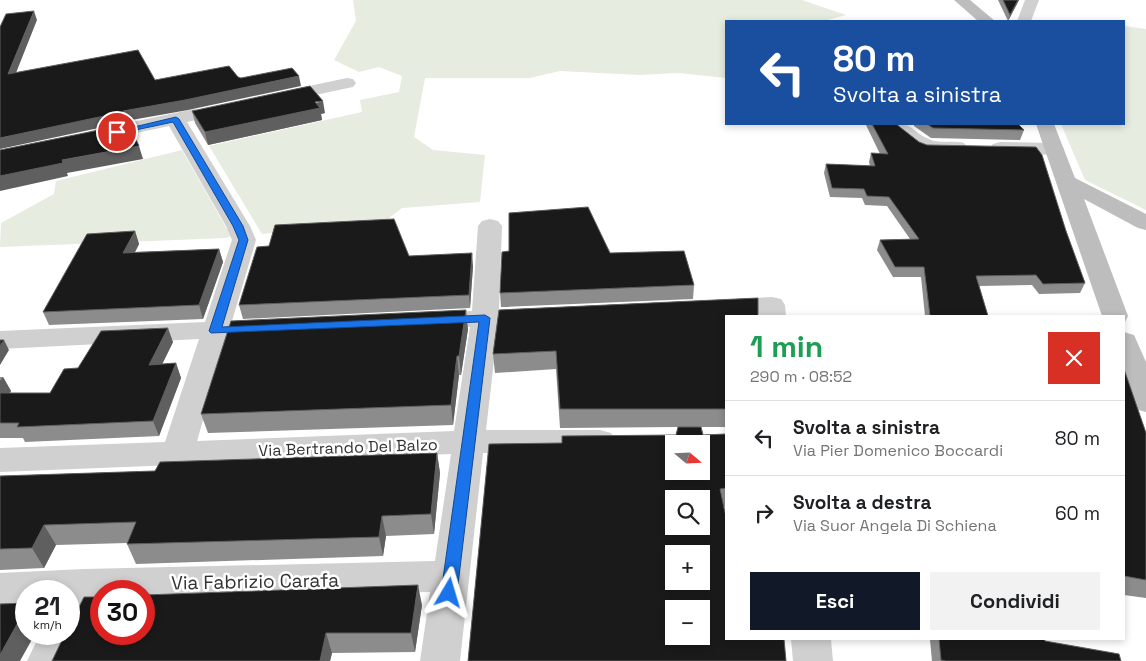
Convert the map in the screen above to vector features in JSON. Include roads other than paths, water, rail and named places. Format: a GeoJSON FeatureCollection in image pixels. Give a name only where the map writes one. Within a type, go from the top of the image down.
{"type":"FeatureCollection","features":[{"type":"Feature","properties":{"kind":"main road"},"geometry":{"type":"LineString","coordinates":[[961,0],[986,20]]}},
{"type":"Feature","properties":{"kind":"main road"},"geometry":{"type":"LineString","coordinates":[[1045,125],[1114,315]]}},
{"type":"Feature","properties":{"kind":"main road"},"geometry":{"type":"LineString","coordinates":[[1065,181],[1146,222]]}},
{"type":"Feature","properties":{"kind":"main road"},"geometry":{"type":"LineString","coordinates":[[1125,345],[1145,399]]}},
{"type":"Feature","properties":{"kind":"street"},"geometry":{"type":"LineString","coordinates":[[1024,20],[1032,0]]}},
{"type":"Feature","properties":{"kind":"street"},"geometry":{"type":"LineString","coordinates":[[261,101],[347,83]]}},
{"type":"Feature","properties":{"kind":"street"},"geometry":{"type":"LineString","coordinates":[[78,140],[214,111]]}},
{"type":"Feature","properties":{"kind":"street"},"geometry":{"type":"LineString","coordinates":[[176,119],[238,226],[244,240],[177,453]]}},
{"type":"Feature","properties":{"kind":"street"},"geometry":{"type":"LineString","coordinates":[[897,125],[925,146],[1054,149]]}},
{"type":"Feature","properties":{"kind":"street"},"geometry":{"type":"LineString","coordinates":[[440,661],[485,318],[490,226]]}},
{"type":"Feature","properties":{"kind":"street"},"geometry":{"type":"LineString","coordinates":[[692,309],[763,311]]}},
{"type":"Feature","properties":{"kind":"street"},"geometry":{"type":"LineString","coordinates":[[405,322],[564,315]]}},
{"type":"Feature","properties":{"kind":"street"},"geometry":{"type":"LineString","coordinates":[[0,340],[285,327]]}},
{"type":"Feature","properties":{"kind":"street","name":"Via Bertrando Del Balzo"},"geometry":{"type":"LineString","coordinates":[[0,460],[469,442],[627,441]]}},
{"type":"Feature","properties":{"kind":"street","name":"Via Fabrizio Carafa"},"geometry":{"type":"LineString","coordinates":[[80,601],[451,576]]}},
{"type":"Feature","properties":{"kind":"street","name":"Via Fabrizio Carafa"},"geometry":{"type":"LineString","coordinates":[[0,589],[15,591]]}},
{"type":"Feature","properties":{"kind":"street"},"geometry":{"type":"LineString","coordinates":[[811,640],[813,661]]}},
{"type":"Feature","properties":{"kind":"street"},"geometry":{"type":"LineString","coordinates":[[47,661],[55,645]]}}]}
